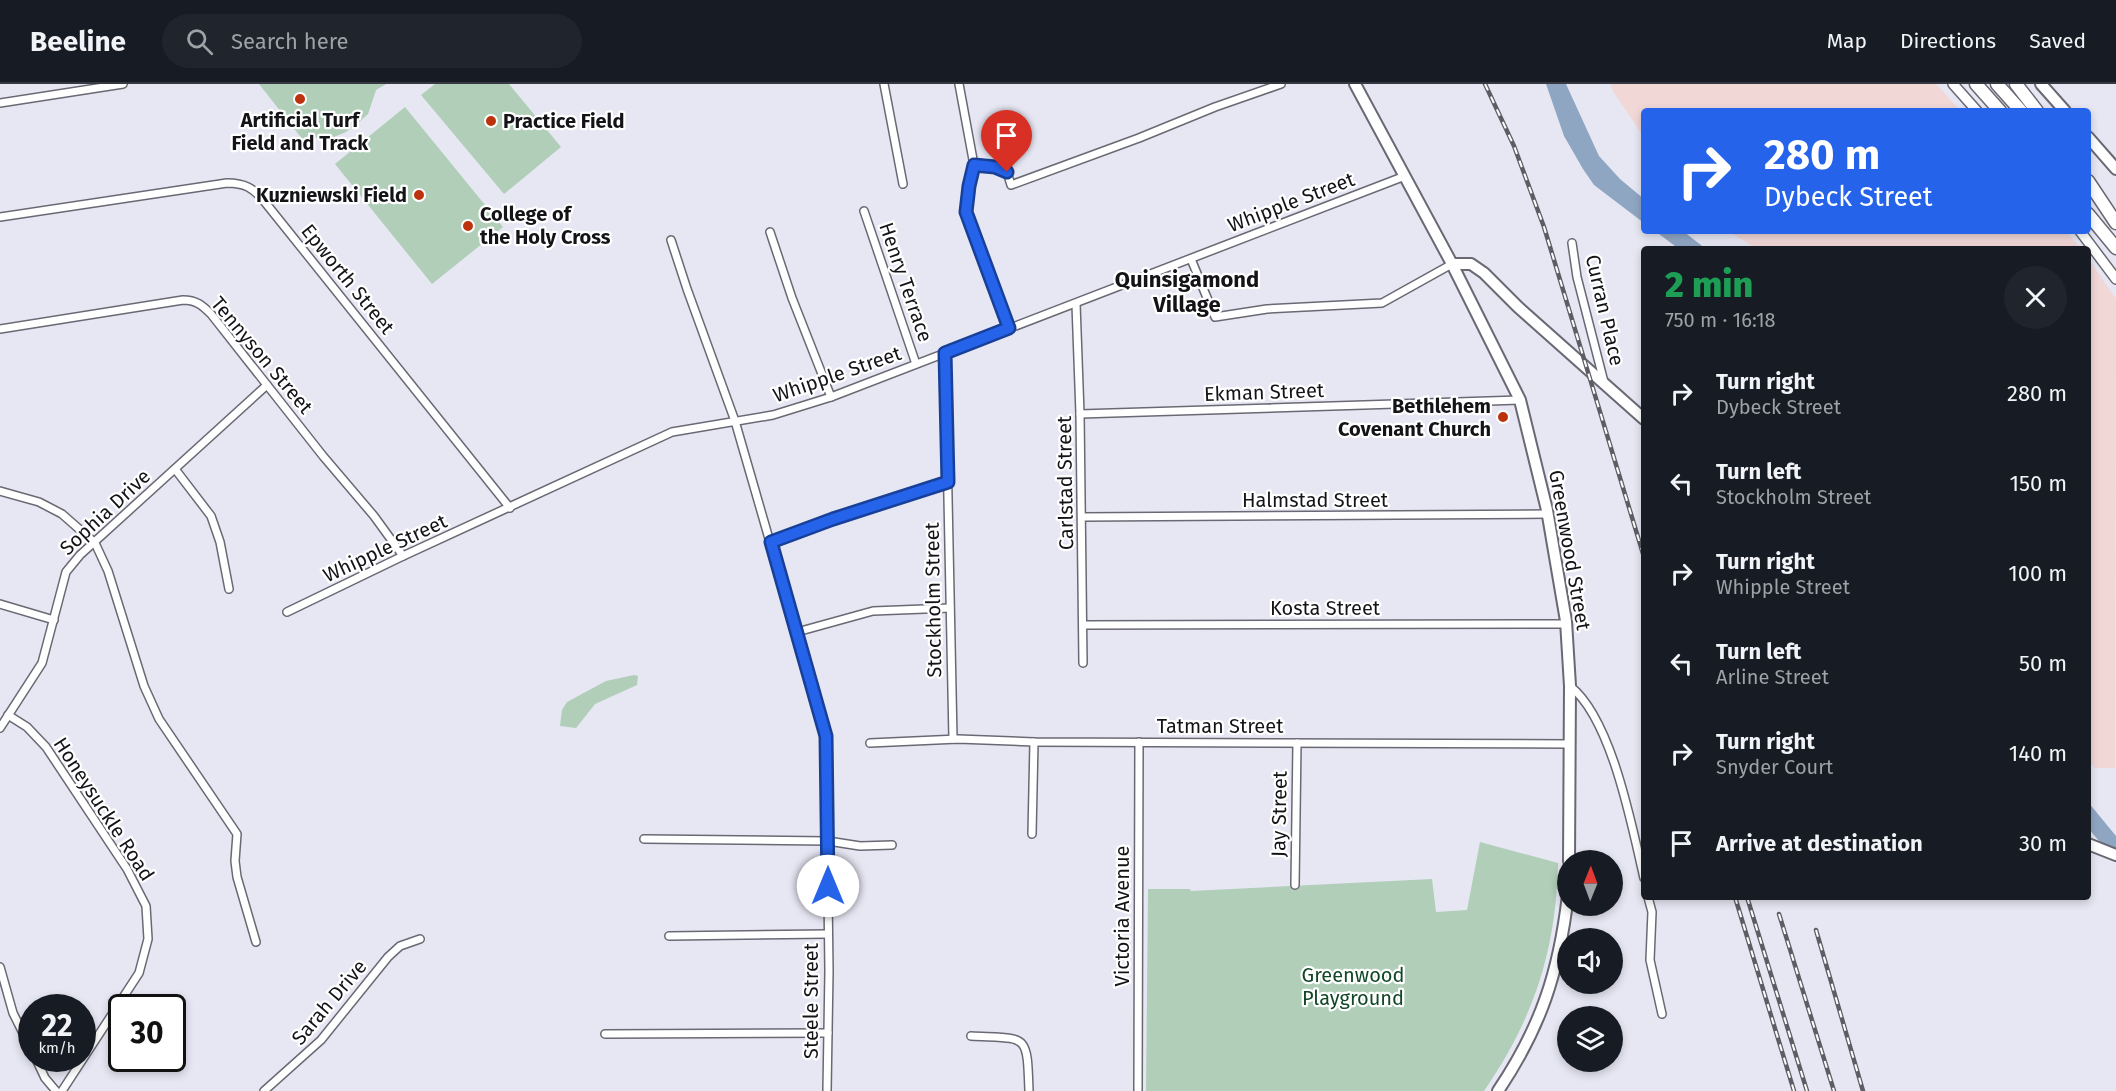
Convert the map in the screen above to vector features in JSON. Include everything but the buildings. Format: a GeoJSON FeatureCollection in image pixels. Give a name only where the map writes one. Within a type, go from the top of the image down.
{"type":"FeatureCollection","features":[{"type":"Feature","properties":{"kind":"highway"},"geometry":{"type":"LineString","coordinates":[[1976,84],[1997,108]]}},
{"type":"Feature","properties":{"kind":"highway"},"geometry":{"type":"LineString","coordinates":[[1997,84],[2018,108]]}},
{"type":"Feature","properties":{"kind":"highway"},"geometry":{"type":"LineString","coordinates":[[2016,84],[2035,108]]}},
{"type":"Feature","properties":{"kind":"highway"},"geometry":{"type":"LineString","coordinates":[[2091,186],[2116,224]]}},
{"type":"Feature","properties":{"kind":"highway"},"geometry":{"type":"LineString","coordinates":[[2091,195],[2116,224]]}},
{"type":"Feature","properties":{"kind":"highway"},"geometry":{"type":"LineString","coordinates":[[2091,218],[2116,248]]}},
{"type":"Feature","properties":{"kind":"main road","name":"Greenwood Street"},"geometry":{"type":"LineString","coordinates":[[1355,84],[1452,264],[1520,400],[1548,514],[1567,624],[1570,686],[1569,850]]}},
{"type":"Feature","properties":{"kind":"main road"},"geometry":{"type":"LineString","coordinates":[[2041,84],[2062,108]]}},
{"type":"Feature","properties":{"kind":"main road"},"geometry":{"type":"LineString","coordinates":[[2091,140],[2116,169]]}},
{"type":"Feature","properties":{"kind":"main road"},"geometry":{"type":"LineString","coordinates":[[1452,264],[1471,264],[1484,273],[1641,416]]}},
{"type":"Feature","properties":{"kind":"main road"},"geometry":{"type":"LineString","coordinates":[[2091,845],[2116,855]]}},
{"type":"Feature","properties":{"kind":"main road"},"geometry":{"type":"LineString","coordinates":[[1498,1091],[1522,1053],[1552,982],[1565,916]]}},
{"type":"Feature","properties":{"kind":"street"},"geometry":{"type":"LineString","coordinates":[[0,103],[123,84]]}},
{"type":"Feature","properties":{"kind":"street"},"geometry":{"type":"LineString","coordinates":[[884,84],[903,184]]}},
{"type":"Feature","properties":{"kind":"street"},"geometry":{"type":"LineString","coordinates":[[959,84],[974,165],[966,212],[1009,328]]}},
{"type":"Feature","properties":{"kind":"street"},"geometry":{"type":"LineString","coordinates":[[974,165],[995,167],[1007,172],[1011,184],[1281,84]]}},
{"type":"Feature","properties":{"kind":"street"},"geometry":{"type":"LineString","coordinates":[[1953,84],[1974,108]]}},
{"type":"Feature","properties":{"kind":"street","name":"Whipple Street"},"geometry":{"type":"LineString","coordinates":[[287,612],[672,432],[773,415],[831,397],[1405,176]]}},
{"type":"Feature","properties":{"kind":"street","name":"Epworth Street"},"geometry":{"type":"LineString","coordinates":[[0,217],[227,183],[247,185],[264,201],[510,508]]}},
{"type":"Feature","properties":{"kind":"street","name":"Henry Terrace"},"geometry":{"type":"LineString","coordinates":[[864,211],[916,364]]}},
{"type":"Feature","properties":{"kind":"street"},"geometry":{"type":"LineString","coordinates":[[770,232],[792,298],[831,397]]}},
{"type":"Feature","properties":{"kind":"street"},"geometry":{"type":"LineString","coordinates":[[2082,234],[2116,279]]}},
{"type":"Feature","properties":{"kind":"street","name":"Steele Street"},"geometry":{"type":"LineString","coordinates":[[671,240],[735,421],[826,736],[827,1091]]}},
{"type":"Feature","properties":{"kind":"street","name":"Curran Place"},"geometry":{"type":"LineString","coordinates":[[1572,243],[1577,277],[1605,384]]}},
{"type":"Feature","properties":{"kind":"street"},"geometry":{"type":"LineString","coordinates":[[1191,259],[1215,317],[1267,309],[1382,303],[1452,264]]}},
{"type":"Feature","properties":{"kind":"street","name":"Tennyson Street"},"geometry":{"type":"LineString","coordinates":[[0,330],[183,300],[200,303],[374,516],[403,556]]}},
{"type":"Feature","properties":{"kind":"street","name":"Carlstad Street"},"geometry":{"type":"LineString","coordinates":[[1076,304],[1080,414],[1083,663]]}},
{"type":"Feature","properties":{"kind":"street","name":"Stockholm Street"},"geometry":{"type":"LineString","coordinates":[[945,353],[953,739]]}},
{"type":"Feature","properties":{"kind":"street","name":"Sophia Drive"},"geometry":{"type":"LineString","coordinates":[[0,728],[42,663],[66,572],[80,555],[267,385]]}},
{"type":"Feature","properties":{"kind":"street","name":"Ekman Street"},"geometry":{"type":"LineString","coordinates":[[1080,414],[1520,400]]}},
{"type":"Feature","properties":{"kind":"street"},"geometry":{"type":"LineString","coordinates":[[175,469],[211,516],[220,542],[229,589]]}},
{"type":"Feature","properties":{"kind":"street"},"geometry":{"type":"LineString","coordinates":[[771,542],[833,519],[948,482]]}},
{"type":"Feature","properties":{"kind":"street"},"geometry":{"type":"LineString","coordinates":[[0,491],[39,502],[62,514],[95,543],[108,571],[144,686],[159,719],[237,834],[235,861],[237,877],[256,942]]}},
{"type":"Feature","properties":{"kind":"street","name":"Halmstad Street"},"geometry":{"type":"LineString","coordinates":[[1082,517],[1548,514]]}},
{"type":"Feature","properties":{"kind":"street"},"geometry":{"type":"LineString","coordinates":[[0,604],[54,620]]}},
{"type":"Feature","properties":{"kind":"street"},"geometry":{"type":"LineString","coordinates":[[797,632],[873,611],[950,608]]}},
{"type":"Feature","properties":{"kind":"street","name":"Kosta Street"},"geometry":{"type":"LineString","coordinates":[[1084,625],[1567,624]]}},
{"type":"Feature","properties":{"kind":"street"},"geometry":{"type":"LineString","coordinates":[[1570,686],[1578,692],[1596,719],[1627,804],[1641,865]]}},
{"type":"Feature","properties":{"kind":"street","name":"Honeysuckle Road"},"geometry":{"type":"LineString","coordinates":[[8,715],[27,727],[46,747],[127,868],[146,906],[148,939],[139,973],[62,1091]]}},
{"type":"Feature","properties":{"kind":"street","name":"Tatman Street"},"geometry":{"type":"LineString","coordinates":[[870,743],[953,739],[1034,742],[1570,744]]}},
{"type":"Feature","properties":{"kind":"street"},"geometry":{"type":"LineString","coordinates":[[1032,834],[1034,742]]}},
{"type":"Feature","properties":{"kind":"street","name":"Victoria Avenue"},"geometry":{"type":"LineString","coordinates":[[1138,1091],[1139,742]]}},
{"type":"Feature","properties":{"kind":"street","name":"Jay Street"},"geometry":{"type":"LineString","coordinates":[[1295,885],[1297,743]]}},
{"type":"Feature","properties":{"kind":"street"},"geometry":{"type":"LineString","coordinates":[[644,839],[828,841],[860,846],[892,845]]}},
{"type":"Feature","properties":{"kind":"street"},"geometry":{"type":"LineString","coordinates":[[1649,900],[1652,912],[1650,960],[1662,1014]]}},
{"type":"Feature","properties":{"kind":"street"},"geometry":{"type":"LineString","coordinates":[[669,936],[828,934]]}},
{"type":"Feature","properties":{"kind":"street","name":"Sarah Drive"},"geometry":{"type":"LineString","coordinates":[[264,1091],[321,1040],[388,957],[400,946],[420,939]]}},
{"type":"Feature","properties":{"kind":"street"},"geometry":{"type":"LineString","coordinates":[[0,967],[18,1023]]}},
{"type":"Feature","properties":{"kind":"street"},"geometry":{"type":"LineString","coordinates":[[605,1034],[828,1034]]}},
{"type":"Feature","properties":{"kind":"street"},"geometry":{"type":"LineString","coordinates":[[971,1036],[1013,1038],[1023,1044],[1028,1055],[1029,1091]]}},
{"type":"Feature","properties":{"kind":"street"},"geometry":{"type":"LineString","coordinates":[[42,1072],[56,1091]]}},
{"type":"Feature","properties":{"kind":"shaded area"},"geometry":{"type":"Polygon","coordinates":[[[1610,84],[1936,84],[1958,108],[1641,108],[1641,133],[1610,84]]]}},
{"type":"Feature","properties":{"kind":"shaded area"},"geometry":{"type":"Polygon","coordinates":[[[1733,234],[2068,234],[2078,246],[1752,246],[1733,234]]]}},
{"type":"Feature","properties":{"kind":"shaded area"},"geometry":{"type":"Polygon","coordinates":[[[2091,262],[2116,299],[2115,768],[2095,768],[2091,765],[2091,262]]]}},
{"type":"Feature","properties":{"kind":"green space"},"geometry":{"type":"Polygon","coordinates":[[[259,84],[386,84],[376,90],[368,114],[357,124],[334,137],[313,138],[307,145],[259,84]]]}},
{"type":"Feature","properties":{"kind":"green space","name":"Practice Field"},"geometry":{"type":"Polygon","coordinates":[[[435,84],[509,84],[561,147],[504,194],[421,95],[435,84]]]}},
{"type":"Feature","properties":{"kind":"green space","name":"Kuzniewski Field"},"geometry":{"type":"Polygon","coordinates":[[[405,107],[503,227],[432,284],[335,164],[405,107]]]}},
{"type":"Feature","properties":{"kind":"green space"},"geometry":{"type":"Polygon","coordinates":[[[638,676],[637,685],[595,704],[576,728],[560,726],[562,710],[567,702],[606,681],[638,676]]]}},
{"type":"Feature","properties":{"kind":"green space","name":"Greenwood Playground"},"geometry":{"type":"Polygon","coordinates":[[[1480,842],[1557,863],[1553,925],[1539,983],[1516,1037],[1484,1091],[1146,1091],[1148,889],[1190,889],[1191,891],[1432,879],[1436,912],[1467,910],[1480,842]]]}},
{"type":"Feature","properties":{"kind":"water"},"geometry":{"type":"Polygon","coordinates":[[[1546,84],[1566,84],[1599,156],[1620,179],[1641,196],[1641,221],[1594,185],[1564,136],[1546,84]]]}},
{"type":"Feature","properties":{"kind":"water"},"geometry":{"type":"Polygon","coordinates":[[[1659,234],[1687,234],[1702,246],[1675,246],[1659,234]]]}},
{"type":"Feature","properties":{"kind":"water"},"geometry":{"type":"Polygon","coordinates":[[[2091,806],[2116,836],[2116,861],[2091,832],[2091,806]]]}},
{"type":"Feature","properties":{"kind":"railway"},"geometry":{"type":"LineString","coordinates":[[1485,84],[1514,146],[1544,227],[1641,547]]}},
{"type":"Feature","properties":{"kind":"railway"},"geometry":{"type":"LineString","coordinates":[[1736,900],[1794,1091]]}},
{"type":"Feature","properties":{"kind":"railway"},"geometry":{"type":"LineString","coordinates":[[1748,900],[1807,1091]]}},
{"type":"Feature","properties":{"kind":"railway"},"geometry":{"type":"LineString","coordinates":[[1779,914],[1834,1091]]}},
{"type":"Feature","properties":{"kind":"railway"},"geometry":{"type":"LineString","coordinates":[[1816,930],[1863,1091]]}},
{"type":"Feature","properties":{"kind":"place","name":"Artificial Turf Field and Track"},"geometry":{"type":"Point","coordinates":[300,99]}},
{"type":"Feature","properties":{"kind":"place","name":"Practice Field"},"geometry":{"type":"Point","coordinates":[491,121]}},
{"type":"Feature","properties":{"kind":"place","name":"Kuzniewski Field"},"geometry":{"type":"Point","coordinates":[419,195]}},
{"type":"Feature","properties":{"kind":"place","name":"College of the Holy Cross"},"geometry":{"type":"Point","coordinates":[468,226]}},
{"type":"Feature","properties":{"kind":"place","name":"Bethlehem Covenant Church"},"geometry":{"type":"Point","coordinates":[1503,417]}},
{"type":"Feature","properties":{"kind":"district","name":"Quinsigamond Village"},"geometry":{"type":"Point","coordinates":[1187,292]}},
{"type":"Feature","properties":{"kind":"route"},"geometry":{"type":"LineString","coordinates":[[828,886],[826,736],[771,542],[833,519],[948,482],[945,353],[1009,328],[966,212],[969,186],[974,165],[995,167],[1007,172]]}}]}
